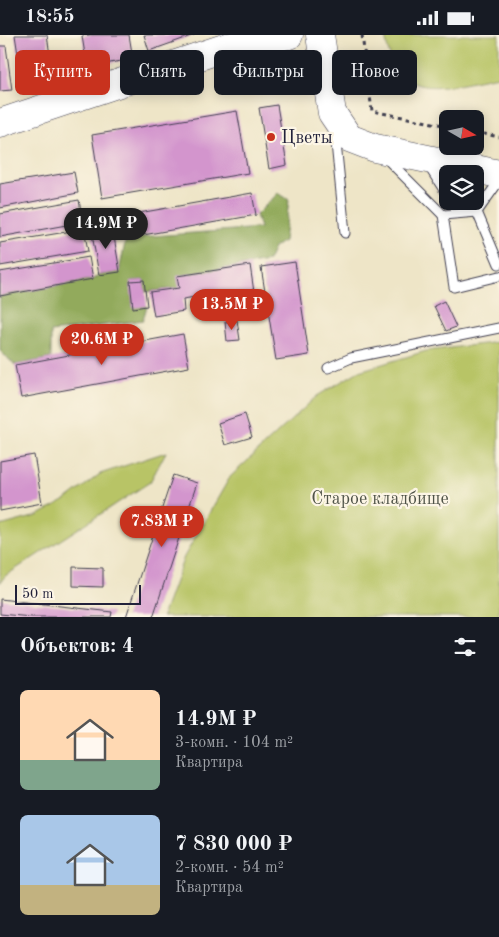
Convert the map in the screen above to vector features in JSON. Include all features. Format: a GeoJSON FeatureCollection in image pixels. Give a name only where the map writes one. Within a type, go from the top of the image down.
{"type":"FeatureCollection","features":[{"type":"Feature","properties":{"kind":"main road"},"geometry":{"type":"LineString","coordinates":[[0,123],[227,47],[289,35]]}},
{"type":"Feature","properties":{"kind":"main road"},"geometry":{"type":"LineString","coordinates":[[320,35],[332,113],[349,138],[375,148],[499,174]]}},
{"type":"Feature","properties":{"kind":"lane"},"geometry":{"type":"LineString","coordinates":[[332,113],[345,233]]}},
{"type":"Feature","properties":{"kind":"lane"},"geometry":{"type":"LineString","coordinates":[[375,148],[442,215],[454,287],[499,276]]}},
{"type":"Feature","properties":{"kind":"lane"},"geometry":{"type":"LineString","coordinates":[[424,159],[439,182]]}},
{"type":"Feature","properties":{"kind":"lane"},"geometry":{"type":"LineString","coordinates":[[477,212],[499,181]]}},
{"type":"Feature","properties":{"kind":"lane"},"geometry":{"type":"LineString","coordinates":[[442,215],[477,212]]}},
{"type":"Feature","properties":{"kind":"lane"},"geometry":{"type":"LineString","coordinates":[[477,212],[499,264]]}},
{"type":"Feature","properties":{"kind":"lane"},"geometry":{"type":"LineString","coordinates":[[328,368],[351,353],[499,328]]}},
{"type":"Feature","properties":{"kind":"path"},"geometry":{"type":"LineString","coordinates":[[362,35],[372,111],[439,124]]}},
{"type":"Feature","properties":{"kind":"path"},"geometry":{"type":"LineString","coordinates":[[484,134],[499,137]]}},
{"type":"Feature","properties":{"kind":"green space"},"geometry":{"type":"Polygon","coordinates":[[[385,35],[499,35],[499,76],[460,84],[426,86],[417,83],[417,50],[389,50],[385,35]]]}},
{"type":"Feature","properties":{"kind":"green space"},"geometry":{"type":"Polygon","coordinates":[[[278,193],[289,200],[284,241],[274,248],[268,261],[178,276],[179,288],[145,292],[144,280],[131,281],[133,307],[147,306],[143,320],[51,332],[51,358],[15,365],[0,351],[0,296],[93,279],[99,275],[119,272],[126,238],[260,228],[256,215],[278,193]]]}},
{"type":"Feature","properties":{"kind":"green space","name":"Старое кладбище"},"geometry":{"type":"Polygon","coordinates":[[[499,342],[499,617],[162,617],[184,557],[230,477],[317,396],[359,371],[426,351],[499,342]]]}},
{"type":"Feature","properties":{"kind":"green space"},"geometry":{"type":"Polygon","coordinates":[[[166,452],[150,482],[5,576],[0,583],[0,526],[37,516],[66,500],[100,474],[166,452]]]}},
{"type":"Feature","properties":{"kind":"building"},"geometry":{"type":"Polygon","coordinates":[[[15,35],[47,35],[49,50],[17,50],[15,35]]]}},
{"type":"Feature","properties":{"kind":"building"},"geometry":{"type":"Polygon","coordinates":[[[129,35],[132,50],[120,50],[120,61],[110,63],[110,50],[84,50],[82,36],[129,35]]]}},
{"type":"Feature","properties":{"kind":"building"},"geometry":{"type":"Polygon","coordinates":[[[144,35],[194,35],[152,50],[149,50],[144,35]]]}},
{"type":"Feature","properties":{"kind":"building"},"geometry":{"type":"Polygon","coordinates":[[[0,46],[6,46],[12,90],[0,91],[0,46]]]}},
{"type":"Feature","properties":{"kind":"building"},"geometry":{"type":"Polygon","coordinates":[[[277,105],[287,165],[269,169],[259,108],[277,105]]]}},
{"type":"Feature","properties":{"kind":"building"},"geometry":{"type":"Polygon","coordinates":[[[237,111],[248,173],[102,198],[92,135],[237,111]]]}},
{"type":"Feature","properties":{"kind":"building"},"geometry":{"type":"Polygon","coordinates":[[[74,172],[78,193],[0,208],[0,184],[74,172]]]}},
{"type":"Feature","properties":{"kind":"building"},"geometry":{"type":"Polygon","coordinates":[[[252,193],[256,215],[126,238],[122,216],[252,193]]]}},
{"type":"Feature","properties":{"kind":"building"},"geometry":{"type":"Polygon","coordinates":[[[79,200],[83,222],[0,237],[0,214],[79,200]]]}},
{"type":"Feature","properties":{"kind":"building"},"geometry":{"type":"Polygon","coordinates":[[[112,225],[120,272],[99,275],[91,228],[112,225]]]}},
{"type":"Feature","properties":{"kind":"building"},"geometry":{"type":"Polygon","coordinates":[[[84,229],[88,251],[0,266],[0,243],[84,229]]]}},
{"type":"Feature","properties":{"kind":"building"},"geometry":{"type":"Polygon","coordinates":[[[89,257],[93,279],[0,296],[0,272],[89,257]]]}},
{"type":"Feature","properties":{"kind":"building"},"geometry":{"type":"Polygon","coordinates":[[[295,262],[309,355],[276,360],[261,267],[295,262]]]}},
{"type":"Feature","properties":{"kind":"building"},"geometry":{"type":"Polygon","coordinates":[[[250,265],[255,299],[210,306],[208,295],[183,299],[184,311],[154,316],[150,292],[179,288],[177,276],[250,265]]]}},
{"type":"Feature","properties":{"kind":"building"},"geometry":{"type":"Polygon","coordinates":[[[144,280],[147,306],[133,308],[130,281],[144,280]]]}},
{"type":"Feature","properties":{"kind":"building"},"geometry":{"type":"Polygon","coordinates":[[[444,301],[456,327],[446,331],[434,306],[444,301]]]}},
{"type":"Feature","properties":{"kind":"building"},"geometry":{"type":"Polygon","coordinates":[[[237,320],[240,340],[227,341],[225,322],[237,320]]]}},
{"type":"Feature","properties":{"kind":"building"},"geometry":{"type":"Polygon","coordinates":[[[183,334],[189,367],[21,398],[15,365],[183,334]]]}},
{"type":"Feature","properties":{"kind":"building"},"geometry":{"type":"Polygon","coordinates":[[[245,414],[252,437],[225,445],[218,423],[245,414]]]}},
{"type":"Feature","properties":{"kind":"building"},"geometry":{"type":"Polygon","coordinates":[[[34,455],[42,503],[0,511],[0,461],[34,455]]]}},
{"type":"Feature","properties":{"kind":"building"},"geometry":{"type":"Polygon","coordinates":[[[173,475],[197,483],[153,617],[126,617],[173,475]]]}},
{"type":"Feature","properties":{"kind":"building"},"geometry":{"type":"Polygon","coordinates":[[[73,567],[103,568],[103,587],[73,586],[73,567]]]}},
{"type":"Feature","properties":{"kind":"building"},"geometry":{"type":"Polygon","coordinates":[[[0,599],[112,612],[111,617],[31,617],[0,614],[0,599]]]}},
{"type":"Feature","properties":{"kind":"place","name":"Цветы"},"geometry":{"type":"Point","coordinates":[271,137]}}]}
